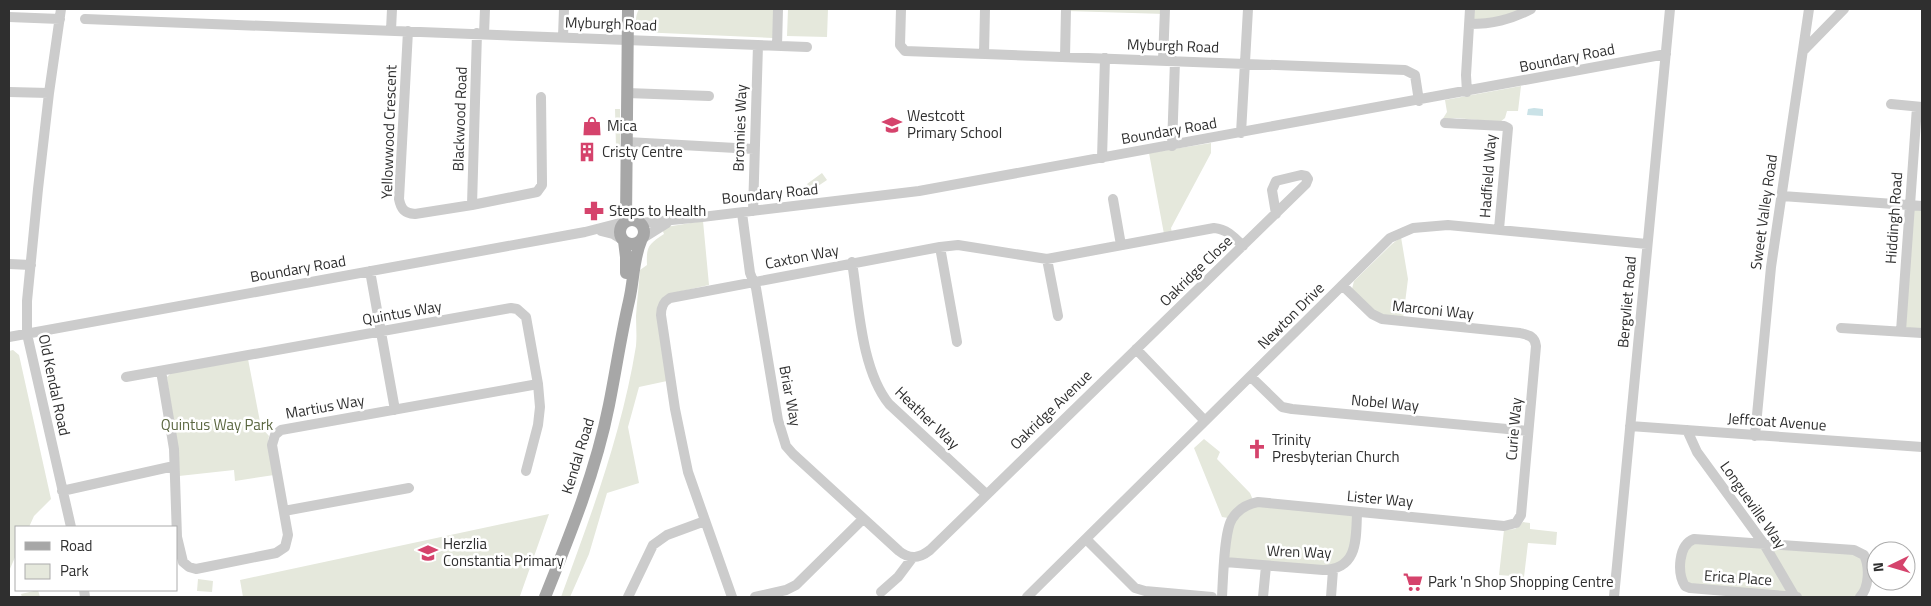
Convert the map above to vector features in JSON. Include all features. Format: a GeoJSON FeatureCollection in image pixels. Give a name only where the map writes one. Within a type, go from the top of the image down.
{"type":"FeatureCollection","features":[{"type":"Feature","properties":{"kind":"main road"},"geometry":{"type":"LineString","coordinates":[[627,158],[640,222],[644,231],[642,239],[634,244],[623,240],[620,232],[625,222],[628,9]]}},
{"type":"Feature","properties":{"kind":"main road"},"geometry":{"type":"LineString","coordinates":[[625,222],[631,219],[640,222]]}},
{"type":"Feature","properties":{"kind":"main road","name":"Kendal Road"},"geometry":{"type":"LineString","coordinates":[[545,597],[578,511],[596,457],[608,408],[624,318],[630,300],[636,254],[642,239]]}},
{"type":"Feature","properties":{"kind":"main road","name":"Kendal Road"},"geometry":{"type":"LineString","coordinates":[[623,240],[626,257],[623,299],[624,318]]}},
{"type":"Feature","properties":{"kind":"street"},"geometry":{"type":"LineString","coordinates":[[390,30],[392,9]]}},
{"type":"Feature","properties":{"kind":"street","name":"Blackwood Road"},"geometry":{"type":"LineString","coordinates":[[472,205],[481,34],[485,9]]}},
{"type":"Feature","properties":{"kind":"street"},"geometry":{"type":"LineString","coordinates":[[563,37],[564,9]]}},
{"type":"Feature","properties":{"kind":"street"},"geometry":{"type":"LineString","coordinates":[[777,46],[778,9]]}},
{"type":"Feature","properties":{"kind":"street","name":"Myburgh Road"},"geometry":{"type":"LineString","coordinates":[[901,9],[900,40],[902,49],[909,51],[1409,70],[1415,75],[1419,101]]}},
{"type":"Feature","properties":{"kind":"street"},"geometry":{"type":"LineString","coordinates":[[984,54],[985,9]]}},
{"type":"Feature","properties":{"kind":"street"},"geometry":{"type":"LineString","coordinates":[[1065,57],[1066,9]]}},
{"type":"Feature","properties":{"kind":"street"},"geometry":{"type":"LineString","coordinates":[[1163,60],[1165,9]]}},
{"type":"Feature","properties":{"kind":"street"},"geometry":{"type":"LineString","coordinates":[[1242,133],[1248,9]]}},
{"type":"Feature","properties":{"kind":"street"},"geometry":{"type":"LineString","coordinates":[[1467,92],[1466,75],[1470,9]]}},
{"type":"Feature","properties":{"kind":"street"},"geometry":{"type":"LineString","coordinates":[[1469,24],[1495,23],[1513,18],[1531,9]]}},
{"type":"Feature","properties":{"kind":"street","name":"Bergvliet Road"},"geometry":{"type":"LineString","coordinates":[[1614,597],[1670,9]]}},
{"type":"Feature","properties":{"kind":"street","name":"Sweet Valley Road"},"geometry":{"type":"LineString","coordinates":[[1755,436],[1771,267],[1808,9]]}},
{"type":"Feature","properties":{"kind":"street"},"geometry":{"type":"LineString","coordinates":[[1803,52],[1844,9]]}},
{"type":"Feature","properties":{"kind":"street"},"geometry":{"type":"LineString","coordinates":[[9,17],[26,13],[61,14]]}},
{"type":"Feature","properties":{"kind":"street","name":"Old Kendal Road"},"geometry":{"type":"LineString","coordinates":[[61,14],[49,93],[27,301],[27,334],[71,526]]}},
{"type":"Feature","properties":{"kind":"street","name":"Myburgh Road"},"geometry":{"type":"LineString","coordinates":[[85,19],[807,47]]}},
{"type":"Feature","properties":{"kind":"street","name":"Yellowwood Crescent"},"geometry":{"type":"LineString","coordinates":[[408,31],[399,199],[400,206],[408,214],[532,194],[540,189],[542,180],[541,97]]}},
{"type":"Feature","properties":{"kind":"street","name":"Bronnies Way"},"geometry":{"type":"LineString","coordinates":[[748,212],[754,149],[758,45]]}},
{"type":"Feature","properties":{"kind":"street","name":"Boundary Road"},"geometry":{"type":"LineString","coordinates":[[640,222],[675,220],[903,194],[1419,101],[1666,54]]}},
{"type":"Feature","properties":{"kind":"street"},"geometry":{"type":"LineString","coordinates":[[1102,158],[1105,58]]}},
{"type":"Feature","properties":{"kind":"street"},"geometry":{"type":"LineString","coordinates":[[1172,146],[1175,61]]}},
{"type":"Feature","properties":{"kind":"street"},"geometry":{"type":"LineString","coordinates":[[9,92],[49,93]]}},
{"type":"Feature","properties":{"kind":"street"},"geometry":{"type":"LineString","coordinates":[[627,94],[709,96]]}},
{"type":"Feature","properties":{"kind":"street"},"geometry":{"type":"LineString","coordinates":[[1891,104],[1920,107]]}},
{"type":"Feature","properties":{"kind":"street","name":"Hiddingh Road"},"geometry":{"type":"LineString","coordinates":[[1901,331],[1910,205],[1920,107]]}},
{"type":"Feature","properties":{"kind":"street","name":"Hadfield Way"},"geometry":{"type":"LineString","coordinates":[[1445,123],[1486,124],[1508,128],[1499,229]]}},
{"type":"Feature","properties":{"kind":"street"},"geometry":{"type":"LineString","coordinates":[[627,142],[754,149]]}},
{"type":"Feature","properties":{"kind":"street"},"geometry":{"type":"LineString","coordinates":[[1782,196],[1922,206]]}},
{"type":"Feature","properties":{"kind":"street"},"geometry":{"type":"LineString","coordinates":[[1113,199],[1121,245]]}},
{"type":"Feature","properties":{"kind":"street","name":"Briar Way"},"geometry":{"type":"LineString","coordinates":[[748,212],[750,273],[754,282],[778,420],[786,446],[902,554],[913,558]]}},
{"type":"Feature","properties":{"kind":"street","name":"Oakridge Close"},"geometry":{"type":"LineString","coordinates":[[1136,350],[1276,214]]}},
{"type":"Feature","properties":{"kind":"street","name":"Boundary Road"},"geometry":{"type":"LineString","coordinates":[[642,239],[656,229],[675,220]]}},
{"type":"Feature","properties":{"kind":"street","name":"Boundary Road"},"geometry":{"type":"LineString","coordinates":[[9,337],[592,231],[625,222]]}},
{"type":"Feature","properties":{"kind":"street","name":"Newton Drive"},"geometry":{"type":"LineString","coordinates":[[1027,597],[1390,238],[1402,231],[1413,228],[1448,225],[1647,244]]}},
{"type":"Feature","properties":{"kind":"street","name":"Caxton Way"},"geometry":{"type":"LineString","coordinates":[[732,597],[688,472],[675,409],[661,310],[666,300],[852,262],[940,247],[958,246],[1048,259],[1214,228],[1222,228],[1229,232],[1243,246]]}},
{"type":"Feature","properties":{"kind":"street","name":"Boundary Road"},"geometry":{"type":"LineString","coordinates":[[592,231],[609,232],[623,240]]}},
{"type":"Feature","properties":{"kind":"street"},"geometry":{"type":"LineString","coordinates":[[940,247],[957,342]]}},
{"type":"Feature","properties":{"kind":"street"},"geometry":{"type":"LineString","coordinates":[[1048,259],[1058,316]]}},
{"type":"Feature","properties":{"kind":"street","name":"Heather Way"},"geometry":{"type":"LineString","coordinates":[[852,262],[866,349],[871,375],[876,387],[888,404],[986,494]]}},
{"type":"Feature","properties":{"kind":"street"},"geometry":{"type":"LineString","coordinates":[[9,264],[31,265]]}},
{"type":"Feature","properties":{"kind":"street"},"geometry":{"type":"LineString","coordinates":[[370,272],[395,410]]}},
{"type":"Feature","properties":{"kind":"street","name":"Marconi Way"},"geometry":{"type":"LineString","coordinates":[[1343,286],[1372,314],[1382,319],[1520,333],[1532,337]]}},
{"type":"Feature","properties":{"kind":"street","name":"Quintus Way"},"geometry":{"type":"LineString","coordinates":[[126,377],[517,309],[526,317],[538,384],[540,407],[538,424],[526,471]]}},
{"type":"Feature","properties":{"kind":"street"},"geometry":{"type":"LineString","coordinates":[[1841,328],[1922,332]]}},
{"type":"Feature","properties":{"kind":"street","name":"Curie Way"},"geometry":{"type":"LineString","coordinates":[[1516,523],[1522,512],[1536,346],[1532,337]]}},
{"type":"Feature","properties":{"kind":"street"},"geometry":{"type":"LineString","coordinates":[[1136,350],[1205,421]]}},
{"type":"Feature","properties":{"kind":"street","name":"Oakridge Avenue"},"geometry":{"type":"LineString","coordinates":[[881,592],[913,558],[930,550],[1136,350]]}},
{"type":"Feature","properties":{"kind":"street"},"geometry":{"type":"LineString","coordinates":[[62,491],[174,466],[174,449],[161,371]]}},
{"type":"Feature","properties":{"kind":"street","name":"Nobel Way"},"geometry":{"type":"LineString","coordinates":[[1251,377],[1282,407],[1292,409],[1528,431]]}},
{"type":"Feature","properties":{"kind":"street","name":"Martius Way"},"geometry":{"type":"LineString","coordinates":[[178,543],[181,559],[186,565],[199,569],[280,551],[285,547],[288,538],[272,445],[273,438],[278,432],[285,429],[538,384]]}},
{"type":"Feature","properties":{"kind":"street","name":"Jeffcoat Avenue"},"geometry":{"type":"LineString","coordinates":[[1630,426],[1922,447]]}},
{"type":"Feature","properties":{"kind":"street","name":"Longueville Way"},"geometry":{"type":"LineString","coordinates":[[1687,430],[1700,457],[1764,544],[1796,597]]}},
{"type":"Feature","properties":{"kind":"street","name":"Martius Way"},"geometry":{"type":"LineString","coordinates":[[174,466],[176,526]]}},
{"type":"Feature","properties":{"kind":"street"},"geometry":{"type":"LineString","coordinates":[[284,511],[409,488]]}},
{"type":"Feature","properties":{"kind":"street","name":"Lister Way"},"geometry":{"type":"LineString","coordinates":[[1225,562],[1229,525],[1235,514],[1249,504],[1258,502],[1504,526],[1516,523]]}},
{"type":"Feature","properties":{"kind":"street","name":"Wren Way"},"geometry":{"type":"LineString","coordinates":[[1225,562],[1333,570],[1349,560],[1354,551],[1357,512]]}},
{"type":"Feature","properties":{"kind":"street"},"geometry":{"type":"LineString","coordinates":[[755,597],[786,590],[796,584],[863,519]]}},
{"type":"Feature","properties":{"kind":"street"},"geometry":{"type":"LineString","coordinates":[[628,597],[652,545],[667,535],[705,521]]}},
{"type":"Feature","properties":{"kind":"street"},"geometry":{"type":"LineString","coordinates":[[1086,539],[1134,588],[1145,591],[1212,597]]}},
{"type":"Feature","properties":{"kind":"street","name":"Erica Place"},"geometry":{"type":"LineString","coordinates":[[1764,544],[1694,539],[1687,541],[1683,547],[1680,573],[1682,581],[1685,586],[1697,590],[1796,597]]}},
{"type":"Feature","properties":{"kind":"street"},"geometry":{"type":"LineString","coordinates":[[1764,544],[1859,552],[1864,555],[1867,566],[1865,591],[1860,597]]}},
{"type":"Feature","properties":{"kind":"street"},"geometry":{"type":"LineString","coordinates":[[1222,597],[1225,562]]}},
{"type":"Feature","properties":{"kind":"street"},"geometry":{"type":"LineString","coordinates":[[1263,597],[1266,566]]}},
{"type":"Feature","properties":{"kind":"street"},"geometry":{"type":"LineString","coordinates":[[1331,597],[1333,570]]}},
{"type":"Feature","properties":{"kind":"green space"},"geometry":{"type":"Polygon","coordinates":[[[639,9],[775,9],[773,38],[639,32],[636,20],[639,9]]]}},
{"type":"Feature","properties":{"kind":"green space"},"geometry":{"type":"Polygon","coordinates":[[[788,9],[828,9],[827,37],[787,36],[788,9]]]}},
{"type":"Feature","properties":{"kind":"green space"},"geometry":{"type":"Polygon","coordinates":[[[1066,9],[1165,9],[1165,14],[1066,11],[1066,9]]]}},
{"type":"Feature","properties":{"kind":"green space"},"geometry":{"type":"Polygon","coordinates":[[[1470,9],[1531,9],[1469,24],[1470,9]]]}},
{"type":"Feature","properties":{"kind":"green space"},"geometry":{"type":"Polygon","coordinates":[[[1521,86],[1518,111],[1507,111],[1505,118],[1500,122],[1456,118],[1442,120],[1447,112],[1445,100],[1521,86]]]}},
{"type":"Feature","properties":{"kind":"green space"},"geometry":{"type":"Polygon","coordinates":[[[615,109],[620,109],[620,147],[616,147],[615,109]]]}},
{"type":"Feature","properties":{"kind":"green space"},"geometry":{"type":"Polygon","coordinates":[[[1211,143],[1211,153],[1171,228],[1172,233],[1164,234],[1149,153],[1211,143]]]}},
{"type":"Feature","properties":{"kind":"green space"},"geometry":{"type":"Polygon","coordinates":[[[822,173],[827,180],[812,190],[807,184],[822,173]]]}},
{"type":"Feature","properties":{"kind":"green space"},"geometry":{"type":"Polygon","coordinates":[[[1910,205],[1922,206],[1922,333],[1901,331],[1910,205]]]}},
{"type":"Feature","properties":{"kind":"green space"},"geometry":{"type":"Polygon","coordinates":[[[703,221],[709,285],[669,294],[664,297],[667,381],[639,387],[628,427],[639,483],[607,493],[589,554],[570,597],[561,597],[604,473],[623,410],[636,346],[636,316],[640,270],[647,265],[647,254],[650,246],[664,234],[662,229],[703,221]]]}},
{"type":"Feature","properties":{"kind":"green space"},"geometry":{"type":"Polygon","coordinates":[[[1401,237],[1408,279],[1403,319],[1378,314],[1352,289],[1354,281],[1401,237]]]}},
{"type":"Feature","properties":{"kind":"green space"},"geometry":{"type":"Polygon","coordinates":[[[13,350],[19,355],[51,499],[34,516],[29,526],[15,526],[15,557],[9,571],[9,351],[13,350]]]}},
{"type":"Feature","properties":{"kind":"green space","name":"Quintus Way Park"},"geometry":{"type":"Polygon","coordinates":[[[248,359],[261,427],[269,436],[268,441],[274,475],[235,481],[234,470],[179,476],[167,377],[171,373],[248,359]]]}},
{"type":"Feature","properties":{"kind":"green space"},"geometry":{"type":"Polygon","coordinates":[[[1204,439],[1220,452],[1217,459],[1250,493],[1253,500],[1228,518],[1222,517],[1194,448],[1204,439]]]}},
{"type":"Feature","properties":{"kind":"green space"},"geometry":{"type":"Polygon","coordinates":[[[1249,504],[1357,512],[1354,551],[1342,566],[1225,562],[1229,525],[1249,504]]]}},
{"type":"Feature","properties":{"kind":"green space","name":"Herzlia Constantia Primary"},"geometry":{"type":"Polygon","coordinates":[[[549,514],[520,596],[243,597],[240,580],[549,514]]]}},
{"type":"Feature","properties":{"kind":"green space"},"geometry":{"type":"Polygon","coordinates":[[[1523,522],[1530,523],[1530,529],[1557,532],[1556,545],[1528,543],[1524,577],[1499,575],[1504,530],[1515,529],[1523,522]]]}},
{"type":"Feature","properties":{"kind":"green space"},"geometry":{"type":"Polygon","coordinates":[[[1687,541],[1854,550],[1866,560],[1860,597],[1797,597],[1685,586],[1683,547],[1687,541]]]}},
{"type":"Feature","properties":{"kind":"green space"},"geometry":{"type":"Polygon","coordinates":[[[198,579],[213,581],[212,592],[197,591],[198,579]]]}},
{"type":"Feature","properties":{"kind":"green space"},"geometry":{"type":"Polygon","coordinates":[[[38,591],[40,597],[22,597],[21,594],[38,591]]]}},
{"type":"Feature","properties":{"kind":"water"},"geometry":{"type":"Polygon","coordinates":[[[1528,109],[1543,109],[1543,116],[1527,115],[1528,109]]]}},
{"type":"Feature","properties":{"kind":"place","name":"Westcott Primary School"},"geometry":{"type":"Point","coordinates":[892,125]}},
{"type":"Feature","properties":{"kind":"place","name":"Mica"},"geometry":{"type":"Point","coordinates":[592,126]}},
{"type":"Feature","properties":{"kind":"place","name":"Cristy Centre"},"geometry":{"type":"Point","coordinates":[587,152]}},
{"type":"Feature","properties":{"kind":"place","name":"Steps to Health"},"geometry":{"type":"Point","coordinates":[594,211]}},
{"type":"Feature","properties":{"kind":"place","name":"Trinity Presbyterian Church"},"geometry":{"type":"Point","coordinates":[1257,449]}},
{"type":"Feature","properties":{"kind":"place","name":"Herzlia Constantia Primary"},"geometry":{"type":"Point","coordinates":[428,553]}},
{"type":"Feature","properties":{"kind":"place","name":"Park 'n Shop Shopping Centre"},"geometry":{"type":"Point","coordinates":[1413,582]}}]}
